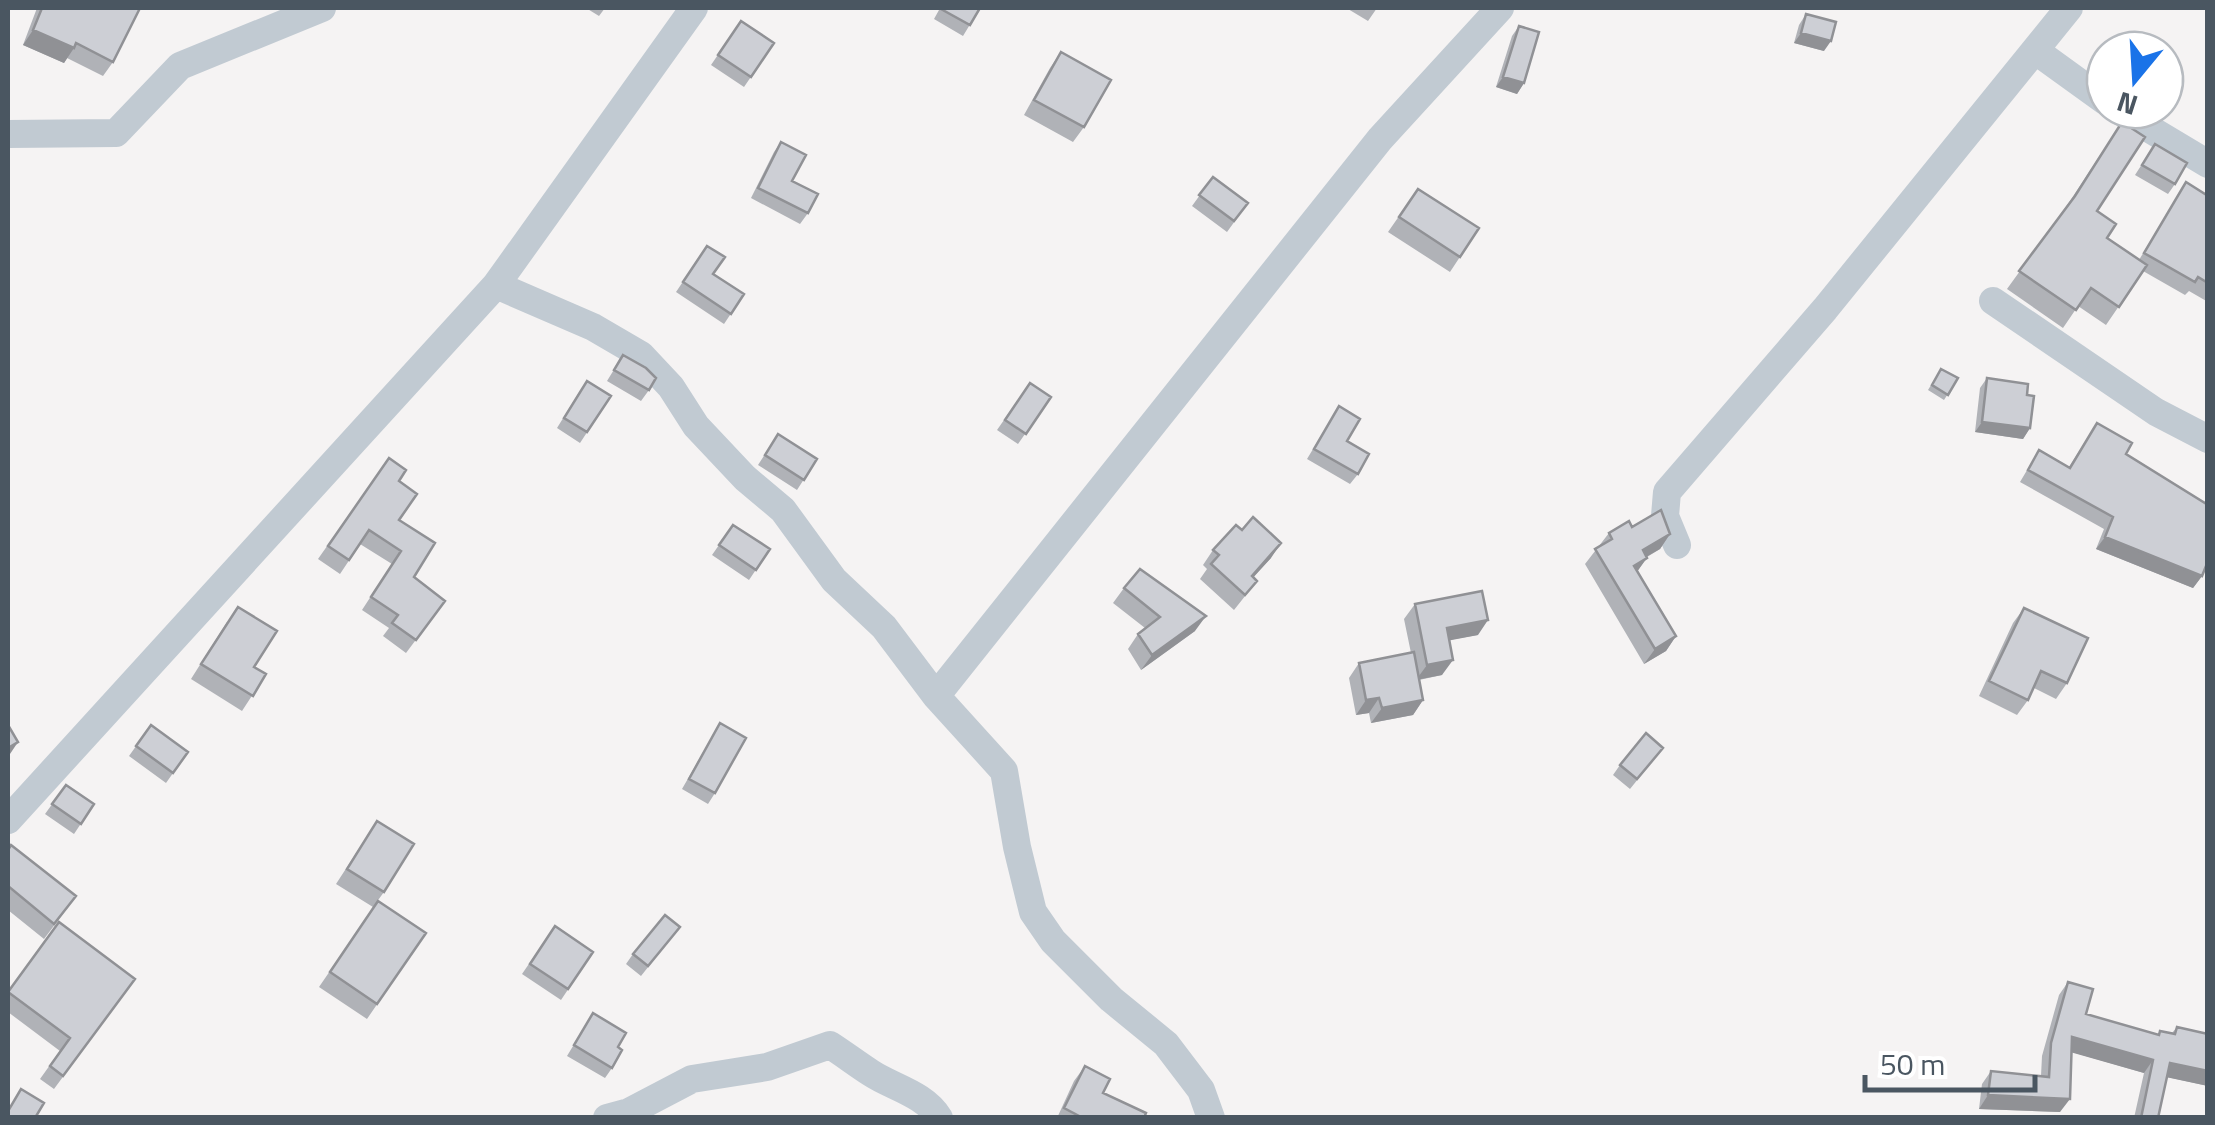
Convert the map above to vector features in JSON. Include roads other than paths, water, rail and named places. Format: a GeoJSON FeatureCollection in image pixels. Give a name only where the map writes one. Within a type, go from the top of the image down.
{"type":"FeatureCollection","features":[{"type":"Feature","properties":{"kind":"street"},"geometry":{"type":"LineString","coordinates":[[8,134],[116,133],[180,66],[322,8]]}},
{"type":"Feature","properties":{"kind":"street"},"geometry":{"type":"LineString","coordinates":[[8,820],[496,284],[694,8]]}},
{"type":"Feature","properties":{"kind":"street"},"geometry":{"type":"LineString","coordinates":[[936,696],[1380,139],[1500,8]]}},
{"type":"Feature","properties":{"kind":"street"},"geometry":{"type":"LineString","coordinates":[[1676,545],[1666,516],[1667,492],[1826,310],[2069,8]]}},
{"type":"Feature","properties":{"kind":"street"},"geometry":{"type":"LineString","coordinates":[[2036,51],[2085,86]]}},
{"type":"Feature","properties":{"kind":"street"},"geometry":{"type":"LineString","coordinates":[[2151,130],[2208,164]]}},
{"type":"Feature","properties":{"kind":"street"},"geometry":{"type":"LineString","coordinates":[[496,284],[592,327],[641,355],[670,387],[696,426],[745,478],[783,510],[834,580],[884,627],[936,696],[1004,771],[1017,847],[1034,912],[1053,940],[1111,1000],[1166,1044],[1201,1090],[1210,1118]]}},
{"type":"Feature","properties":{"kind":"street"},"geometry":{"type":"LineString","coordinates":[[1993,301],[2156,412],[2208,439]]}},
{"type":"Feature","properties":{"kind":"street"},"geometry":{"type":"LineString","coordinates":[[607,1118],[629,1112],[692,1079],[768,1067],[830,1045],[874,1076],[911,1094],[936,1111],[939,1118]]}}]}
